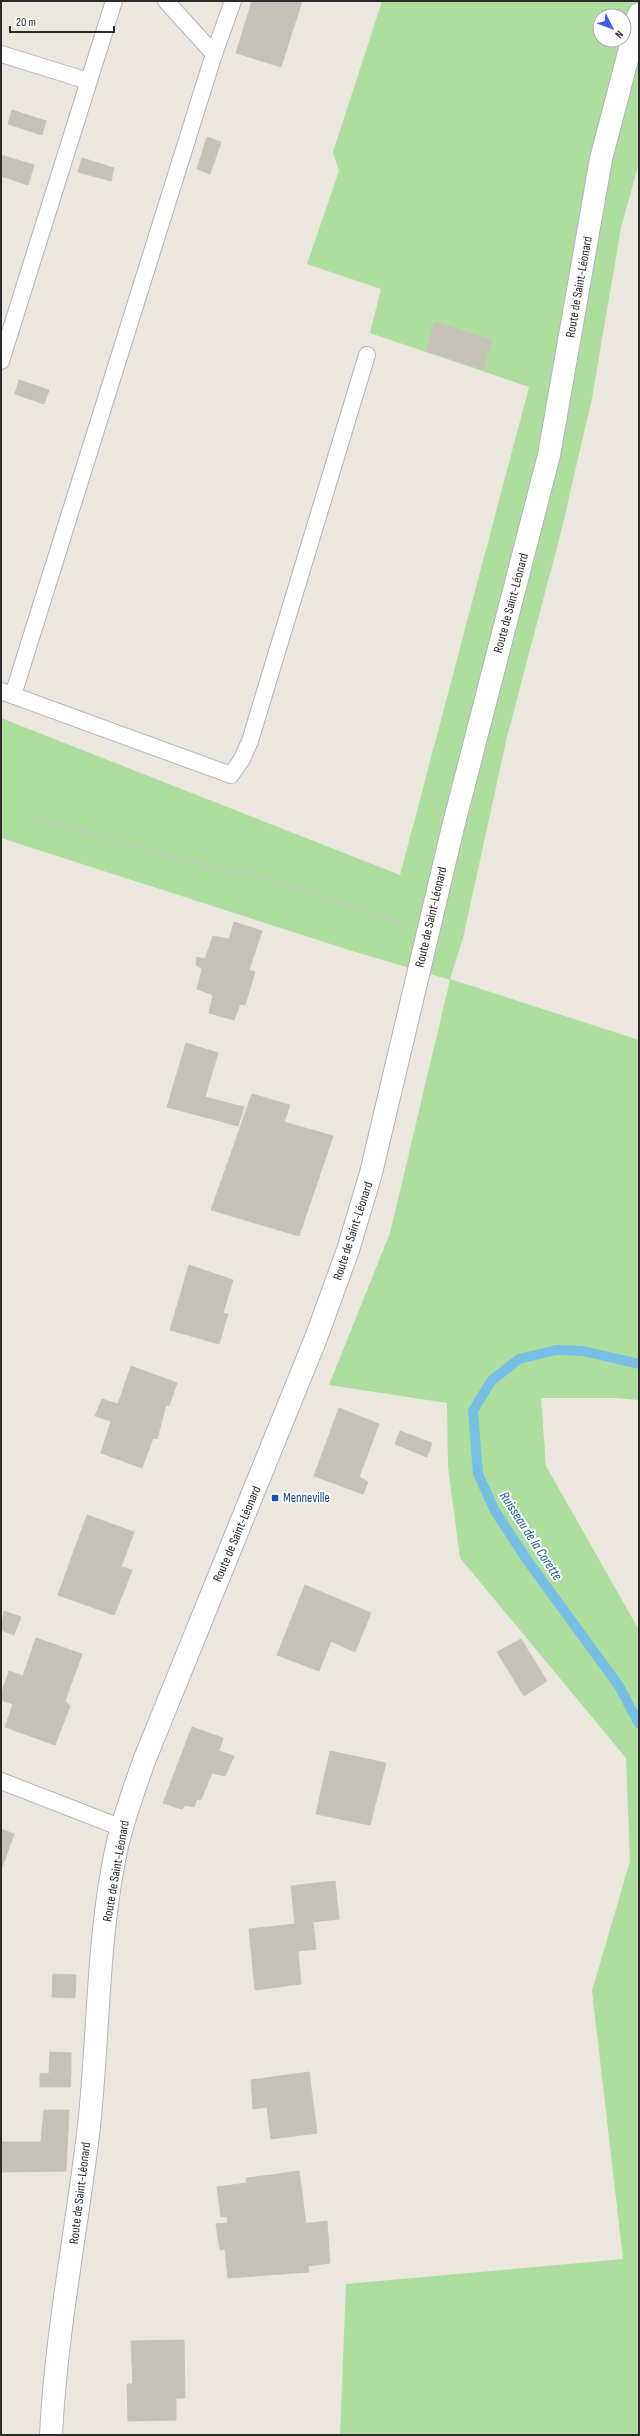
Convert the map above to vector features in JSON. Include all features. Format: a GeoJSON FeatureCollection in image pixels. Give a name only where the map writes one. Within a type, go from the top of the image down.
{"type":"FeatureCollection","features":[{"type":"Feature","properties":{"kind":"street","name":"Route de Saint-Léonard"},"geometry":{"type":"LineString","coordinates":[[51,2435],[55,2382],[90,2110],[102,1954],[112,1876],[122,1828],[144,1761],[310,1353],[348,1250],[371,1173],[458,804],[549,455],[601,159],[639,14]]}},
{"type":"Feature","properties":{"kind":"lane"},"geometry":{"type":"LineString","coordinates":[[1,361],[114,1]]}},
{"type":"Feature","properties":{"kind":"lane"},"geometry":{"type":"LineString","coordinates":[[166,1],[214,54]]}},
{"type":"Feature","properties":{"kind":"lane"},"geometry":{"type":"LineString","coordinates":[[233,1],[214,54],[7,693],[231,775],[242,758],[250,741],[367,355]]}},
{"type":"Feature","properties":{"kind":"lane"},"geometry":{"type":"LineString","coordinates":[[1,54],[88,81]]}},
{"type":"Feature","properties":{"kind":"lane"},"geometry":{"type":"LineString","coordinates":[[1,1781],[122,1828]]}},
{"type":"Feature","properties":{"kind":"path"},"geometry":{"type":"LineString","coordinates":[[37,819],[182,859],[276,881],[370,913],[428,929]]}},
{"type":"Feature","properties":{"kind":"green space"},"geometry":{"type":"Polygon","coordinates":[[[382,1],[639,1],[639,162],[621,228],[592,398],[561,532],[507,737],[463,938],[450,979],[639,1040],[639,1400],[615,1398],[541,1398],[546,1466],[639,1630],[639,2435],[340,2435],[346,2284],[623,2259],[592,1991],[630,1861],[626,1758],[460,1558],[448,1467],[447,1403],[329,1385],[390,1233],[450,980],[349,950],[1,838],[1,718],[400,875],[529,387],[370,333],[381,289],[307,264],[339,171],[333,152],[382,1]]]}},
{"type":"Feature","properties":{"kind":"building"},"geometry":{"type":"Polygon","coordinates":[[[252,1],[302,1],[281,67],[236,53],[252,1]]]}},
{"type":"Feature","properties":{"kind":"building"},"geometry":{"type":"Polygon","coordinates":[[[12,110],[46,121],[42,135],[8,124],[12,110]]]}},
{"type":"Feature","properties":{"kind":"building"},"geometry":{"type":"Polygon","coordinates":[[[207,137],[221,142],[210,174],[197,169],[207,137]]]}},
{"type":"Feature","properties":{"kind":"building"},"geometry":{"type":"Polygon","coordinates":[[[1,155],[34,165],[28,185],[1,176],[1,155]]]}},
{"type":"Feature","properties":{"kind":"building"},"geometry":{"type":"Polygon","coordinates":[[[82,158],[114,168],[111,181],[78,172],[82,158]]]}},
{"type":"Feature","properties":{"kind":"building"},"geometry":{"type":"Polygon","coordinates":[[[435,322],[492,340],[483,369],[426,351],[435,322]]]}},
{"type":"Feature","properties":{"kind":"building"},"geometry":{"type":"Polygon","coordinates":[[[19,380],[49,390],[44,404],[15,394],[19,380]]]}},
{"type":"Feature","properties":{"kind":"building"},"geometry":{"type":"Polygon","coordinates":[[[234,922],[262,931],[249,970],[255,972],[245,1005],[240,1004],[234,1020],[209,1013],[213,995],[197,989],[202,969],[196,965],[197,957],[205,959],[213,936],[229,939],[234,922]]]}},
{"type":"Feature","properties":{"kind":"building"},"geometry":{"type":"Polygon","coordinates":[[[186,1043],[218,1053],[205,1097],[244,1107],[238,1126],[167,1107],[186,1043]]]}},
{"type":"Feature","properties":{"kind":"building"},"geometry":{"type":"Polygon","coordinates":[[[252,1094],[290,1105],[284,1122],[333,1136],[299,1236],[211,1210],[252,1094]]]}},
{"type":"Feature","properties":{"kind":"building"},"geometry":{"type":"Polygon","coordinates":[[[189,1265],[233,1280],[223,1313],[228,1314],[219,1344],[170,1330],[189,1265]]]}},
{"type":"Feature","properties":{"kind":"building"},"geometry":{"type":"Polygon","coordinates":[[[131,1366],[177,1383],[169,1406],[166,1405],[157,1439],[153,1438],[142,1468],[101,1453],[111,1421],[95,1416],[102,1399],[118,1404],[131,1366]]]}},
{"type":"Feature","properties":{"kind":"building"},"geometry":{"type":"Polygon","coordinates":[[[339,1408],[379,1424],[359,1477],[368,1482],[363,1494],[314,1476],[339,1408]]]}},
{"type":"Feature","properties":{"kind":"building"},"geometry":{"type":"Polygon","coordinates":[[[400,1431],[432,1443],[427,1457],[395,1444],[400,1431]]]}},
{"type":"Feature","properties":{"kind":"building"},"geometry":{"type":"Polygon","coordinates":[[[87,1515],[134,1532],[113,1588],[124,1591],[114,1615],[58,1595],[87,1515]]]}},
{"type":"Feature","properties":{"kind":"building"},"geometry":{"type":"Polygon","coordinates":[[[122,1567],[132,1570],[124,1591],[113,1588],[122,1567]]]}},
{"type":"Feature","properties":{"kind":"building"},"geometry":{"type":"Polygon","coordinates":[[[305,1585],[371,1613],[355,1652],[331,1641],[319,1671],[277,1655],[305,1585]]]}},
{"type":"Feature","properties":{"kind":"building"},"geometry":{"type":"Polygon","coordinates":[[[4,1611],[21,1617],[14,1635],[1,1630],[4,1611]]]}},
{"type":"Feature","properties":{"kind":"building"},"geometry":{"type":"Polygon","coordinates":[[[36,1638],[82,1654],[65,1701],[70,1706],[55,1745],[5,1727],[13,1704],[1,1700],[1,1695],[9,1671],[23,1676],[36,1638]]]}},
{"type":"Feature","properties":{"kind":"building"},"geometry":{"type":"Polygon","coordinates":[[[521,1639],[547,1681],[524,1696],[497,1652],[521,1639]]]}},
{"type":"Feature","properties":{"kind":"building"},"geometry":{"type":"Polygon","coordinates":[[[192,1727],[223,1738],[219,1751],[234,1756],[225,1776],[212,1773],[201,1800],[197,1799],[194,1807],[185,1805],[182,1809],[163,1803],[192,1727]]]}},
{"type":"Feature","properties":{"kind":"building"},"geometry":{"type":"Polygon","coordinates":[[[330,1751],[386,1763],[370,1825],[316,1814],[330,1751]]]}},
{"type":"Feature","properties":{"kind":"building"},"geometry":{"type":"Polygon","coordinates":[[[1,1829],[14,1834],[1,1870],[1,1829]]]}},
{"type":"Feature","properties":{"kind":"building"},"geometry":{"type":"Polygon","coordinates":[[[335,1881],[339,1919],[295,1924],[291,1886],[335,1881]]]}},
{"type":"Feature","properties":{"kind":"building"},"geometry":{"type":"Polygon","coordinates":[[[313,1922],[316,1949],[298,1951],[301,1984],[255,1990],[249,1929],[313,1922]]]}},
{"type":"Feature","properties":{"kind":"building"},"geometry":{"type":"Polygon","coordinates":[[[53,1974],[76,1975],[75,1998],[52,1997],[53,1974]]]}},
{"type":"Feature","properties":{"kind":"building"},"geometry":{"type":"Polygon","coordinates":[[[50,2052],[71,2053],[71,2073],[49,2074],[50,2052]]]}},
{"type":"Feature","properties":{"kind":"building"},"geometry":{"type":"Polygon","coordinates":[[[309,2072],[317,2133],[271,2139],[267,2107],[253,2109],[251,2080],[309,2072]]]}},
{"type":"Feature","properties":{"kind":"building"},"geometry":{"type":"Polygon","coordinates":[[[71,2073],[70,2087],[40,2087],[40,2074],[71,2073]]]}},
{"type":"Feature","properties":{"kind":"building"},"geometry":{"type":"Polygon","coordinates":[[[44,2110],[69,2110],[66,2171],[1,2172],[1,2142],[41,2142],[44,2110]]]}},
{"type":"Feature","properties":{"kind":"building"},"geometry":{"type":"Polygon","coordinates":[[[299,2171],[306,2224],[278,2227],[271,2175],[299,2171]]]}},
{"type":"Feature","properties":{"kind":"building"},"geometry":{"type":"Polygon","coordinates":[[[271,2175],[278,2227],[327,2221],[330,2263],[308,2266],[309,2272],[228,2278],[225,2249],[220,2250],[216,2224],[228,2223],[227,2216],[221,2217],[217,2187],[247,2183],[246,2178],[271,2175]]]}},
{"type":"Feature","properties":{"kind":"building"},"geometry":{"type":"Polygon","coordinates":[[[184,2340],[185,2398],[176,2398],[176,2420],[128,2421],[127,2384],[133,2384],[131,2341],[184,2340]]]}},
{"type":"Feature","properties":{"kind":"waterway","name":"Ruisseau de la Corette"},"geometry":{"type":"LineString","coordinates":[[639,1364],[583,1351],[556,1350],[519,1359],[491,1381],[473,1411],[478,1474],[495,1511],[527,1560],[619,1686],[639,1724]]}},
{"type":"Feature","properties":{"kind":"place","name":"Menneville"},"geometry":{"type":"Point","coordinates":[275,1498]}}]}
